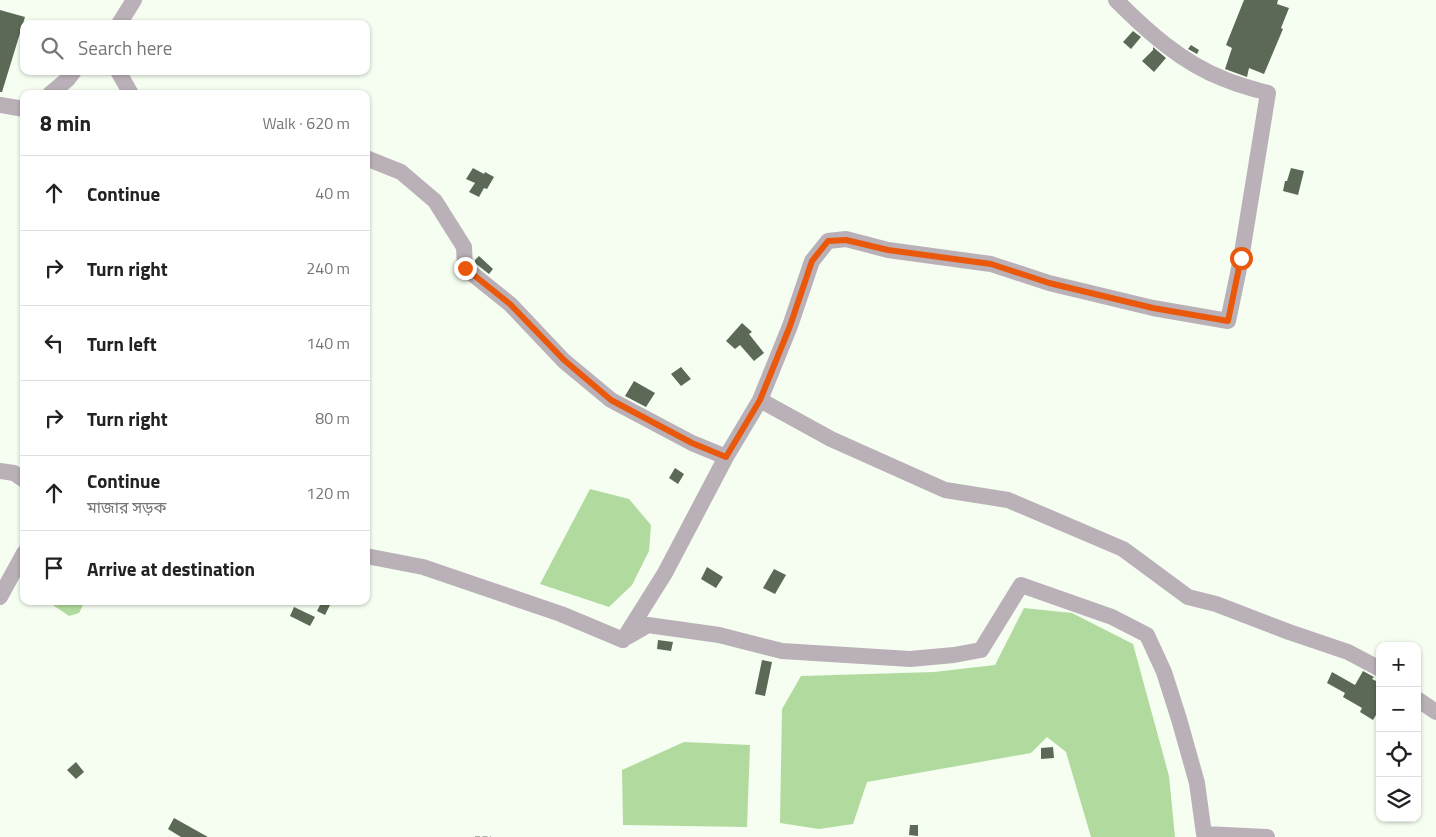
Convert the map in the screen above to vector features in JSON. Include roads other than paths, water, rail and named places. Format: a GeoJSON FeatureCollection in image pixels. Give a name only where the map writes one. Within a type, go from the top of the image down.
{"type":"FeatureCollection","features":[{"type":"Feature","properties":{"kind":"street"},"geometry":{"type":"LineString","coordinates":[[122,20],[134,0]]}},
{"type":"Feature","properties":{"kind":"street"},"geometry":{"type":"LineString","coordinates":[[623,640],[665,573],[726,457],[760,400],[790,326],[812,261],[828,241],[846,240],[888,250],[991,264],[1049,283],[1153,308],[1228,321],[1241,258],[1268,93],[1223,79],[1186,60],[1140,25],[1116,0]]}},
{"type":"Feature","properties":{"kind":"street"},"geometry":{"type":"LineString","coordinates":[[55,90],[71,75]]}},
{"type":"Feature","properties":{"kind":"street"},"geometry":{"type":"LineString","coordinates":[[120,75],[129,90]]}},
{"type":"Feature","properties":{"kind":"street"},"geometry":{"type":"LineString","coordinates":[[0,105],[20,108]]}},
{"type":"Feature","properties":{"kind":"street"},"geometry":{"type":"LineString","coordinates":[[370,160],[401,172],[435,201],[464,246],[465,268],[510,304],[564,360],[611,400],[692,443],[726,457]]}},
{"type":"Feature","properties":{"kind":"street"},"geometry":{"type":"LineString","coordinates":[[760,400],[831,439],[945,490],[1008,500],[1123,549],[1188,596],[1216,604],[1348,652],[1376,667]]}},
{"type":"Feature","properties":{"kind":"street"},"geometry":{"type":"LineString","coordinates":[[0,471],[14,473],[20,477]]}},
{"type":"Feature","properties":{"kind":"street"},"geometry":{"type":"LineString","coordinates":[[370,557],[423,567],[561,614],[623,640]]}},
{"type":"Feature","properties":{"kind":"street"},"geometry":{"type":"LineString","coordinates":[[0,597],[20,560]]}},
{"type":"Feature","properties":{"kind":"street"},"geometry":{"type":"LineString","coordinates":[[623,640],[648,624],[718,635],[782,650],[910,660],[954,655],[981,650],[1021,585],[1112,617],[1147,635],[1164,672],[1179,719],[1197,783],[1204,834],[1267,837]]}},
{"type":"Feature","properties":{"kind":"street"},"geometry":{"type":"LineString","coordinates":[[1421,702],[1436,712]]}}]}
